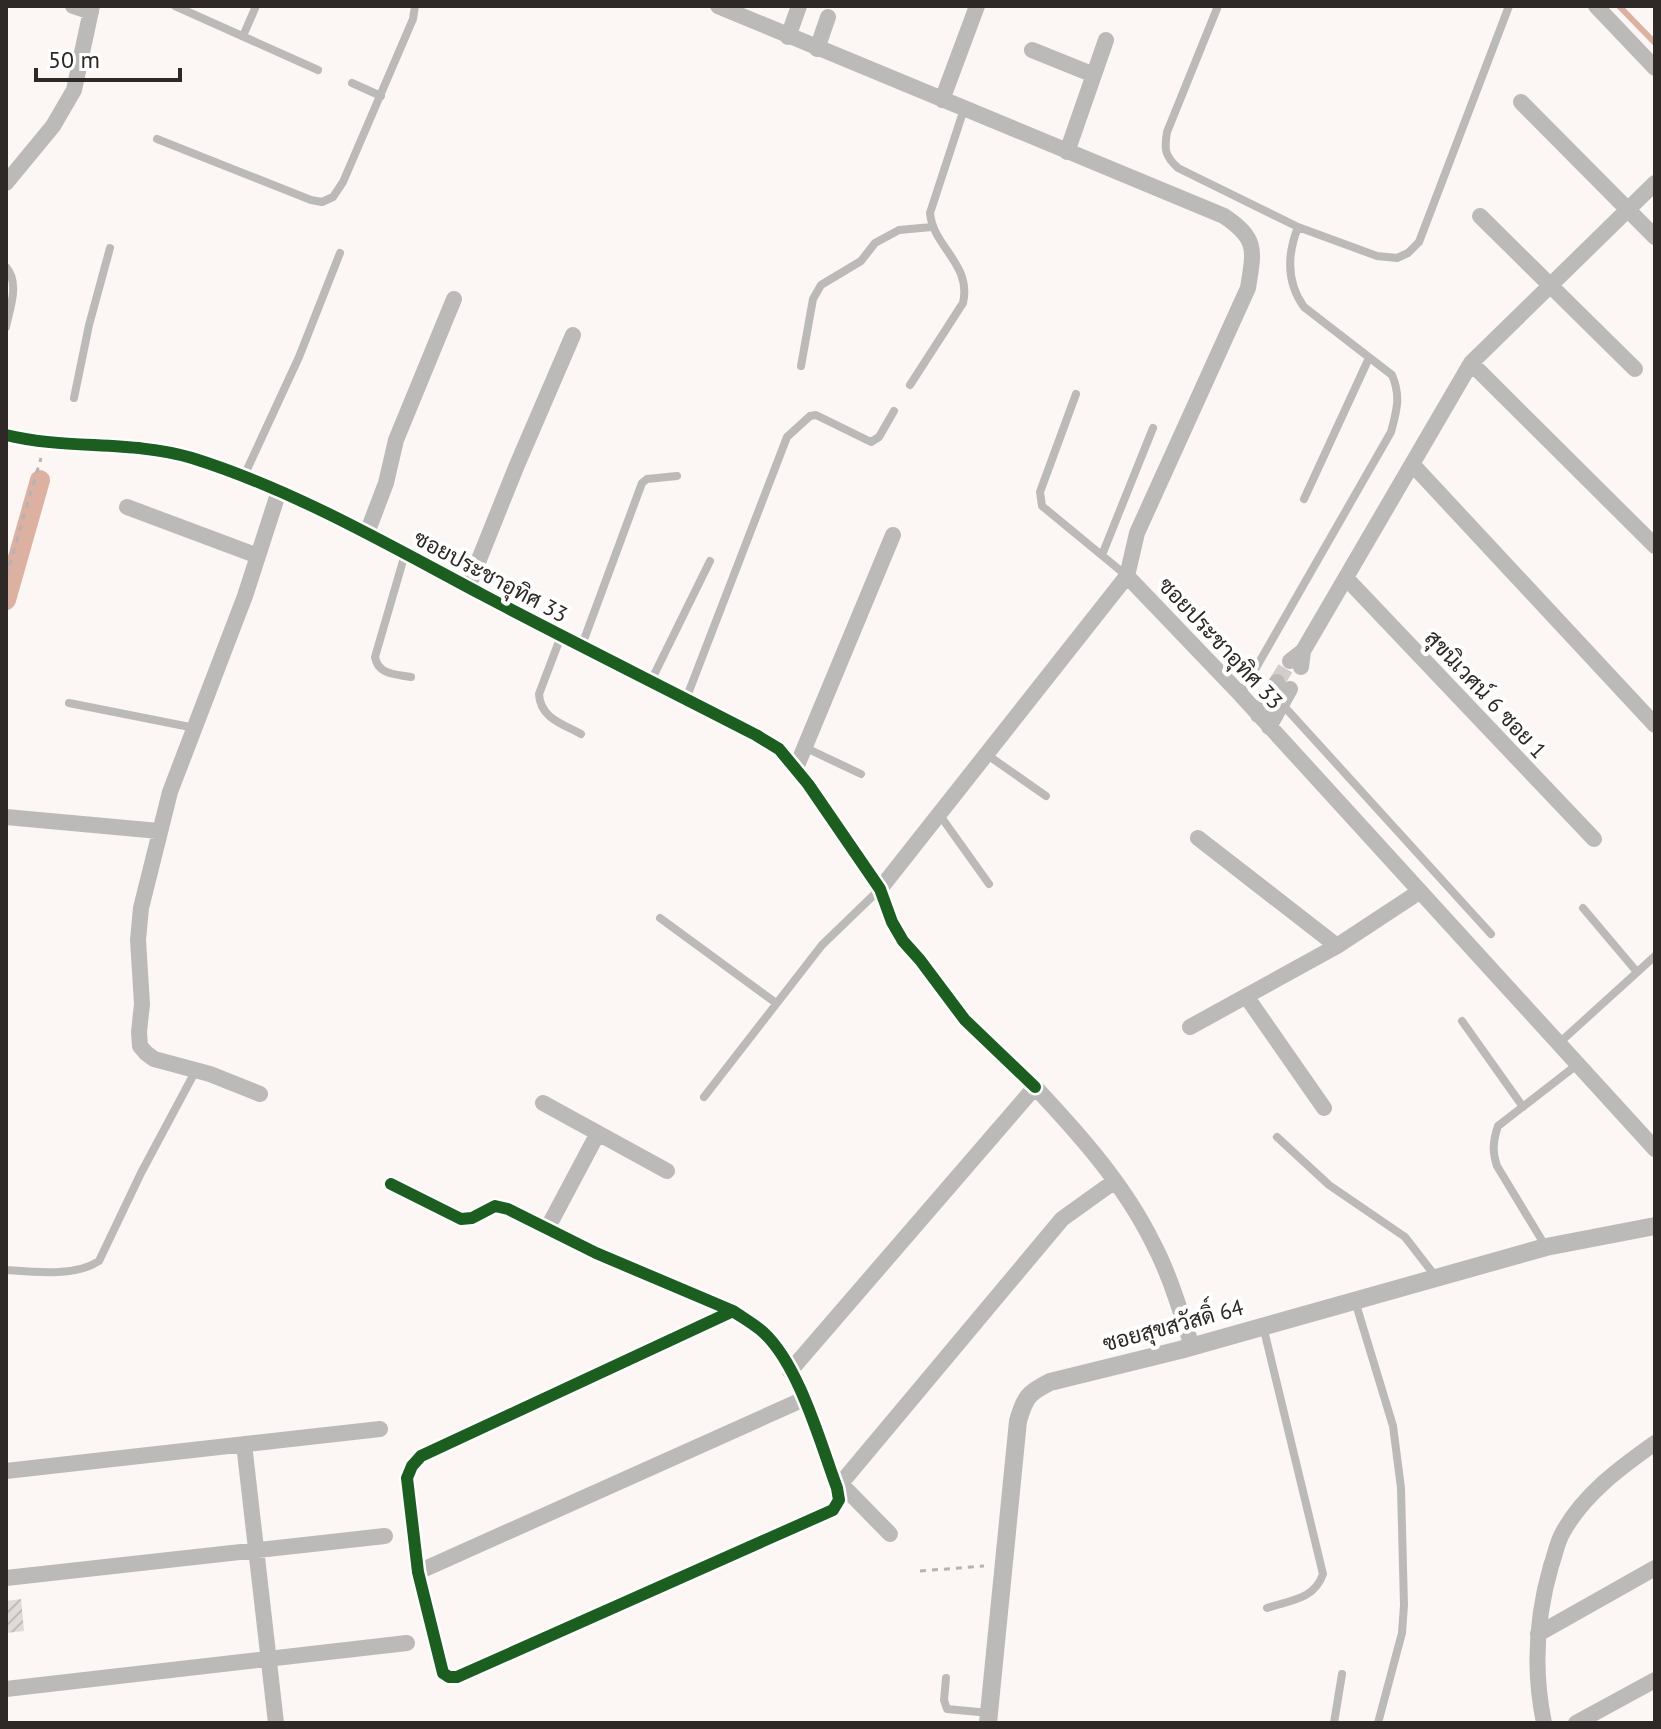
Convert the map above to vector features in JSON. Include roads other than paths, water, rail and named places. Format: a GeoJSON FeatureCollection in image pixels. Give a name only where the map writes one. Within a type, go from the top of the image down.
{"type":"FeatureCollection","features":[{"type":"Feature","properties":{"kind":"street"},"geometry":{"type":"LineString","coordinates":[[6,183],[53,126],[74,90],[92,9],[73,6]]}},
{"type":"Feature","properties":{"kind":"street"},"geometry":{"type":"LineString","coordinates":[[788,37],[799,6]]}},
{"type":"Feature","properties":{"kind":"street"},"geometry":{"type":"LineString","coordinates":[[942,100],[977,6]]}},
{"type":"Feature","properties":{"kind":"street"},"geometry":{"type":"LineString","coordinates":[[1596,6],[1655,68]]}},
{"type":"Feature","properties":{"kind":"street"},"geometry":{"type":"LineString","coordinates":[[728,9],[788,37],[1224,216],[1244,230],[1252,247],[1248,288],[1137,533],[1127,576]]}},
{"type":"Feature","properties":{"kind":"street"},"geometry":{"type":"LineString","coordinates":[[817,49],[828,17]]}},
{"type":"Feature","properties":{"kind":"street"},"geometry":{"type":"LineString","coordinates":[[1067,152],[1106,40]]}},
{"type":"Feature","properties":{"kind":"street"},"geometry":{"type":"LineString","coordinates":[[1032,50],[1094,75]]}},
{"type":"Feature","properties":{"kind":"street"},"geometry":{"type":"LineString","coordinates":[[1521,102],[1655,237]]}},
{"type":"Feature","properties":{"kind":"street"},"geometry":{"type":"LineString","coordinates":[[1298,659],[1471,363],[1655,183]]}},
{"type":"Feature","properties":{"kind":"street"},"geometry":{"type":"LineString","coordinates":[[1480,216],[1635,369]]}},
{"type":"Feature","properties":{"kind":"street"},"geometry":{"type":"LineString","coordinates":[[367,533],[386,483],[396,440],[454,299]]}},
{"type":"Feature","properties":{"kind":"street"},"geometry":{"type":"LineString","coordinates":[[468,587],[573,335]]}},
{"type":"Feature","properties":{"kind":"street"},"geometry":{"type":"LineString","coordinates":[[1471,363],[1655,546]]}},
{"type":"Feature","properties":{"kind":"street","name":"ซอยประชาอุทิศ 33"},"geometry":{"type":"LineString","coordinates":[[6,435],[45,443],[71,439],[150,449],[189,458],[279,491],[367,533],[779,749],[796,768],[880,889],[1127,576],[1241,695],[1655,1149]]}},
{"type":"Feature","properties":{"kind":"street"},"geometry":{"type":"LineString","coordinates":[[1412,464],[1655,725]]}},
{"type":"Feature","properties":{"kind":"street"},"geometry":{"type":"LineString","coordinates":[[260,1094],[196,1070],[154,1059],[140,1046],[142,1004],[138,940],[141,908],[170,792],[279,491]]}},
{"type":"Feature","properties":{"kind":"street"},"geometry":{"type":"LineString","coordinates":[[127,507],[258,556]]}},
{"type":"Feature","properties":{"kind":"street"},"geometry":{"type":"LineString","coordinates":[[796,768],[893,535]]}},
{"type":"Feature","properties":{"kind":"street","name":"สุขนิเวศน์ 6 ซอย 1"},"geometry":{"type":"LineString","coordinates":[[1346,578],[1594,839]]}},
{"type":"Feature","properties":{"kind":"street"},"geometry":{"type":"LineString","coordinates":[[1264,721],[1280,692]]}},
{"type":"Feature","properties":{"kind":"street"},"geometry":{"type":"LineString","coordinates":[[6,817],[159,831]]}},
{"type":"Feature","properties":{"kind":"street"},"geometry":{"type":"LineString","coordinates":[[1198,838],[1337,946]]}},
{"type":"Feature","properties":{"kind":"street"},"geometry":{"type":"LineString","coordinates":[[880,889],[903,941],[965,1020],[1072,1126],[1115,1181],[1154,1243],[1192,1346]]}},
{"type":"Feature","properties":{"kind":"street"},"geometry":{"type":"LineString","coordinates":[[1190,1027],[1337,946],[1419,892]]}},
{"type":"Feature","properties":{"kind":"street"},"geometry":{"type":"LineString","coordinates":[[1246,996],[1324,1108]]}},
{"type":"Feature","properties":{"kind":"street"},"geometry":{"type":"LineString","coordinates":[[790,1371],[1035,1087]]}},
{"type":"Feature","properties":{"kind":"street"},"geometry":{"type":"LineString","coordinates":[[543,1103],[667,1171]]}},
{"type":"Feature","properties":{"kind":"street"},"geometry":{"type":"LineString","coordinates":[[547,1229],[598,1133]]}},
{"type":"Feature","properties":{"kind":"street"},"geometry":{"type":"LineString","coordinates":[[839,1486],[1062,1219],[1115,1181]]}},
{"type":"Feature","properties":{"kind":"street"},"geometry":{"type":"LineString","coordinates":[[391,1184],[461,1219],[472,1218],[495,1206],[508,1209],[596,1253],[733,1311],[764,1333],[775,1346],[804,1399],[839,1486],[839,1500],[833,1510],[457,1677],[449,1677],[443,1673],[418,1572],[407,1478],[412,1466],[421,1456],[733,1311]]}},
{"type":"Feature","properties":{"kind":"street","name":"ซอยสุขสวัสดิ์ 64"},"geometry":{"type":"LineString","coordinates":[[988,1718],[1018,1421],[1024,1400],[1033,1390],[1050,1382],[1192,1346],[1546,1247],[1655,1226]]}},
{"type":"Feature","properties":{"kind":"street"},"geometry":{"type":"LineString","coordinates":[[418,1572],[804,1399]]}},
{"type":"Feature","properties":{"kind":"street"},"geometry":{"type":"LineString","coordinates":[[6,1471],[380,1429]]}},
{"type":"Feature","properties":{"kind":"street"},"geometry":{"type":"LineString","coordinates":[[1544,1723],[1537,1674],[1538,1634],[1546,1585],[1562,1533],[1581,1507],[1611,1476],[1655,1443]]}},
{"type":"Feature","properties":{"kind":"street"},"geometry":{"type":"LineString","coordinates":[[244,1444],[276,1723]]}},
{"type":"Feature","properties":{"kind":"street"},"geometry":{"type":"LineString","coordinates":[[839,1486],[890,1534]]}},
{"type":"Feature","properties":{"kind":"street"},"geometry":{"type":"LineString","coordinates":[[6,1578],[385,1536]]}},
{"type":"Feature","properties":{"kind":"street"},"geometry":{"type":"LineString","coordinates":[[1538,1634],[1655,1568]]}},
{"type":"Feature","properties":{"kind":"street"},"geometry":{"type":"LineString","coordinates":[[6,1689],[407,1643]]}},
{"type":"Feature","properties":{"kind":"street"},"geometry":{"type":"LineString","coordinates":[[1576,1723],[1655,1680]]}},
{"type":"Feature","properties":{"kind":"lane"},"geometry":{"type":"LineString","coordinates":[[175,6],[318,70]]}},
{"type":"Feature","properties":{"kind":"lane"},"geometry":{"type":"LineString","coordinates":[[243,36],[256,6]]}},
{"type":"Feature","properties":{"kind":"lane"},"geometry":{"type":"LineString","coordinates":[[157,139],[311,200],[322,202],[333,197],[343,182],[381,96],[413,19],[415,6]]}},
{"type":"Feature","properties":{"kind":"lane"},"geometry":{"type":"LineString","coordinates":[[1218,6],[1167,132],[1164,149],[1167,157],[1178,168],[1298,227],[1377,256],[1397,258],[1408,253],[1419,242],[1509,6]]}},
{"type":"Feature","properties":{"kind":"lane"},"geometry":{"type":"LineString","coordinates":[[352,83],[381,96]]}},
{"type":"Feature","properties":{"kind":"lane"},"geometry":{"type":"LineString","coordinates":[[910,385],[963,303],[966,288],[948,249],[932,227],[930,213],[964,109]]}},
{"type":"Feature","properties":{"kind":"lane"},"geometry":{"type":"LineString","coordinates":[[801,366],[813,299],[821,285],[861,261],[875,243],[899,230],[932,227]]}},
{"type":"Feature","properties":{"kind":"lane"},"geometry":{"type":"LineString","coordinates":[[1241,695],[1391,432],[1399,392],[1392,375],[1304,307],[1294,293],[1289,253],[1298,227]]}},
{"type":"Feature","properties":{"kind":"lane"},"geometry":{"type":"LineString","coordinates":[[74,398],[89,325],[110,248]]}},
{"type":"Feature","properties":{"kind":"lane"},"geometry":{"type":"LineString","coordinates":[[243,477],[299,357],[340,253]]}},
{"type":"Feature","properties":{"kind":"lane"},"geometry":{"type":"LineString","coordinates":[[6,267],[13,279],[13,287],[6,327]]}},
{"type":"Feature","properties":{"kind":"lane"},"geometry":{"type":"LineString","coordinates":[[1304,499],[1369,358]]}},
{"type":"Feature","properties":{"kind":"lane"},"geometry":{"type":"LineString","coordinates":[[1076,394],[1040,492],[1042,506],[1127,576]]}},
{"type":"Feature","properties":{"kind":"lane"},"geometry":{"type":"LineString","coordinates":[[686,699],[787,437],[810,416],[816,415],[871,442],[879,437],[894,411]]}},
{"type":"Feature","properties":{"kind":"lane"},"geometry":{"type":"LineString","coordinates":[[1102,555],[1153,428]]}},
{"type":"Feature","properties":{"kind":"lane"},"geometry":{"type":"LineString","coordinates":[[582,645],[642,483],[647,479],[677,476]]}},
{"type":"Feature","properties":{"kind":"lane"},"geometry":{"type":"LineString","coordinates":[[405,554],[375,657],[376,665],[384,672],[411,677]]}},
{"type":"Feature","properties":{"kind":"lane"},"geometry":{"type":"LineString","coordinates":[[651,681],[710,561]]}},
{"type":"Feature","properties":{"kind":"lane"},"geometry":{"type":"LineString","coordinates":[[561,636],[539,694],[540,705],[546,715],[581,734]]}},
{"type":"Feature","properties":{"kind":"lane"},"geometry":{"type":"LineString","coordinates":[[1280,692],[1491,934]]}},
{"type":"Feature","properties":{"kind":"lane"},"geometry":{"type":"LineString","coordinates":[[69,703],[195,728]]}},
{"type":"Feature","properties":{"kind":"lane"},"geometry":{"type":"LineString","coordinates":[[804,747],[861,774]]}},
{"type":"Feature","properties":{"kind":"lane"},"geometry":{"type":"LineString","coordinates":[[986,754],[1046,796]]}},
{"type":"Feature","properties":{"kind":"lane"},"geometry":{"type":"LineString","coordinates":[[939,814],[989,884]]}},
{"type":"Feature","properties":{"kind":"lane"},"geometry":{"type":"LineString","coordinates":[[704,1097],[822,945],[880,889]]}},
{"type":"Feature","properties":{"kind":"lane"},"geometry":{"type":"LineString","coordinates":[[1583,908],[1637,972]]}},
{"type":"Feature","properties":{"kind":"lane"},"geometry":{"type":"LineString","coordinates":[[660,918],[776,1003]]}},
{"type":"Feature","properties":{"kind":"lane"},"geometry":{"type":"LineString","coordinates":[[1558,1044],[1655,956]]}},
{"type":"Feature","properties":{"kind":"lane"},"geometry":{"type":"LineString","coordinates":[[1462,1021],[1523,1107]]}},
{"type":"Feature","properties":{"kind":"lane"},"geometry":{"type":"LineString","coordinates":[[1546,1247],[1497,1166],[1493,1152],[1498,1126],[1578,1064]]}},
{"type":"Feature","properties":{"kind":"lane"},"geometry":{"type":"LineString","coordinates":[[6,1270],[77,1269],[99,1261],[196,1070]]}},
{"type":"Feature","properties":{"kind":"lane"},"geometry":{"type":"LineString","coordinates":[[1277,1137],[1329,1185],[1405,1237],[1436,1277]]}},
{"type":"Feature","properties":{"kind":"lane"},"geometry":{"type":"LineString","coordinates":[[1355,1300],[1393,1426],[1401,1488],[1402,1633],[1378,1723]]}},
{"type":"Feature","properties":{"kind":"lane"},"geometry":{"type":"LineString","coordinates":[[1263,1326],[1323,1574],[1319,1587],[1310,1594],[1267,1608]]}},
{"type":"Feature","properties":{"kind":"lane"},"geometry":{"type":"LineString","coordinates":[[1334,1723],[1342,1674]]}},
{"type":"Feature","properties":{"kind":"lane"},"geometry":{"type":"LineString","coordinates":[[946,1678],[944,1700],[947,1709],[988,1718]]}},
{"type":"Feature","properties":{"kind":"waterway"},"geometry":{"type":"LineString","coordinates":[[1619,6],[1655,43]]}},
{"type":"Feature","properties":{"kind":"waterway"},"geometry":{"type":"LineString","coordinates":[[6,600],[40,480]]}},
{"type":"Feature","properties":{"kind":"tunnel"},"geometry":{"type":"LineString","coordinates":[[1277,682],[1290,661]]}}]}
